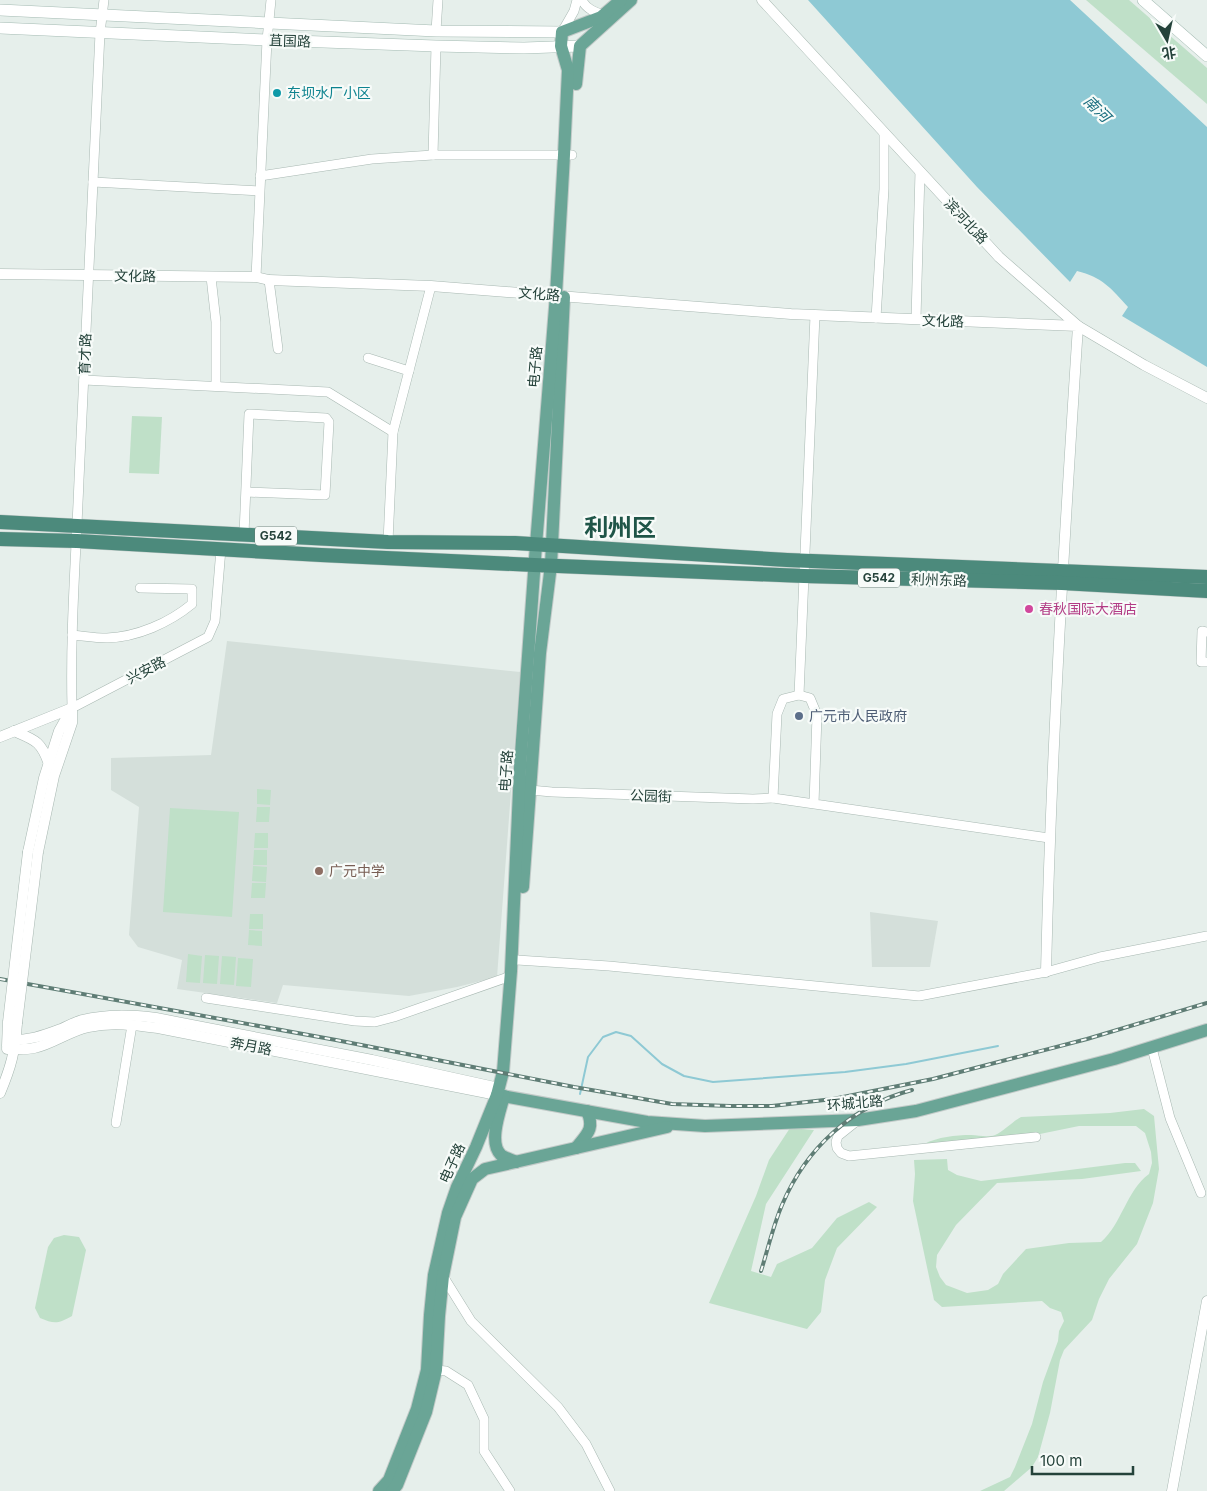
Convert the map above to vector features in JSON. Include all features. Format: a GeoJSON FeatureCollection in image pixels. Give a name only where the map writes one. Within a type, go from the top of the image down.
{"type":"FeatureCollection","features":[{"type":"Feature","properties":{"kind":"highway","name":"G542"},"geometry":{"type":"LineString","coordinates":[[0,522],[388,542],[552,546]]}},
{"type":"Feature","properties":{"kind":"highway","name":"G542"},"geometry":{"type":"LineString","coordinates":[[0,539],[77,541],[321,555],[551,565]]}},
{"type":"Feature","properties":{"kind":"highway","name":"利州东路"},"geometry":{"type":"LineString","coordinates":[[552,546],[1063,577],[1207,590]]}},
{"type":"Feature","properties":{"kind":"highway","name":"利州东路"},"geometry":{"type":"LineString","coordinates":[[551,565],[804,576],[1207,577]]}},
{"type":"Feature","properties":{"kind":"main road"},"geometry":{"type":"LineString","coordinates":[[562,32],[604,15],[621,0]]}},
{"type":"Feature","properties":{"kind":"main road"},"geometry":{"type":"LineString","coordinates":[[580,46],[631,0]]}},
{"type":"Feature","properties":{"kind":"main road"},"geometry":{"type":"LineString","coordinates":[[1143,0],[1207,56]]}},
{"type":"Feature","properties":{"kind":"main road","name":"苴国路"},"geometry":{"type":"LineString","coordinates":[[0,10],[436,31],[562,32]]}},
{"type":"Feature","properties":{"kind":"main road","name":"苴国路"},"geometry":{"type":"LineString","coordinates":[[0,28],[436,46],[524,48],[580,46]]}},
{"type":"Feature","properties":{"kind":"main road","name":"电子路"},"geometry":{"type":"LineString","coordinates":[[562,32],[561,46],[568,70],[568,155]]}},
{"type":"Feature","properties":{"kind":"main road","name":"电子路"},"geometry":{"type":"LineString","coordinates":[[379,1491],[389,1480],[403,1445],[417,1409],[427,1370],[434,1275],[448,1213],[457,1187],[510,1073],[540,653],[551,565],[560,295],[568,155],[580,46]]}},
{"type":"Feature","properties":{"kind":"main road","name":"电子路"},"geometry":{"type":"LineString","coordinates":[[500,1093],[511,976],[520,776],[534,565],[560,295]]}},
{"type":"Feature","properties":{"kind":"main road"},"geometry":{"type":"LineString","coordinates":[[52,540],[54,524]]}},
{"type":"Feature","properties":{"kind":"main road"},"geometry":{"type":"LineString","coordinates":[[110,543],[111,527]]}},
{"type":"Feature","properties":{"kind":"main road","name":"环城北路"},"geometry":{"type":"LineString","coordinates":[[500,1093],[518,1099],[647,1122],[705,1126],[858,1120],[916,1111],[1114,1060],[1207,1030]]}},
{"type":"Feature","properties":{"kind":"main road"},"geometry":{"type":"LineString","coordinates":[[500,1093],[495,1135],[496,1147],[501,1156],[516,1162]]}},
{"type":"Feature","properties":{"kind":"main road"},"geometry":{"type":"LineString","coordinates":[[496,1123],[510,1104],[518,1099]]}},
{"type":"Feature","properties":{"kind":"main road"},"geometry":{"type":"LineString","coordinates":[[576,1148],[590,1131],[592,1121],[587,1111]]}},
{"type":"Feature","properties":{"kind":"main road","name":"电子路"},"geometry":{"type":"LineString","coordinates":[[392,1491],[397,1485],[426,1412],[436,1370],[443,1276],[455,1217],[472,1179],[485,1169],[679,1124]]}},
{"type":"Feature","properties":{"kind":"street","name":"育才路"},"geometry":{"type":"LineString","coordinates":[[72,708],[72,635],[88,275],[100,33],[104,0]]}},
{"type":"Feature","properties":{"kind":"street"},"geometry":{"type":"LineString","coordinates":[[256,278],[267,40],[271,0]]}},
{"type":"Feature","properties":{"kind":"street"},"geometry":{"type":"LineString","coordinates":[[436,31],[438,0]]}},
{"type":"Feature","properties":{"kind":"street"},"geometry":{"type":"LineString","coordinates":[[562,32],[574,11],[577,0]]}},
{"type":"Feature","properties":{"kind":"street"},"geometry":{"type":"LineString","coordinates":[[582,0],[594,12],[604,15]]}},
{"type":"Feature","properties":{"kind":"street","name":"滨河北路"},"geometry":{"type":"LineString","coordinates":[[762,0],[1000,257],[1078,326],[1144,365],[1207,398]]}},
{"type":"Feature","properties":{"kind":"street"},"geometry":{"type":"LineString","coordinates":[[433,156],[436,46]]}},
{"type":"Feature","properties":{"kind":"street"},"geometry":{"type":"LineString","coordinates":[[876,318],[884,189],[884,132]]}},
{"type":"Feature","properties":{"kind":"street"},"geometry":{"type":"LineString","coordinates":[[260,176],[372,159],[433,156],[568,155]]}},
{"type":"Feature","properties":{"kind":"street"},"geometry":{"type":"LineString","coordinates":[[916,320],[920,171]]}},
{"type":"Feature","properties":{"kind":"street"},"geometry":{"type":"LineString","coordinates":[[93,182],[259,191]]}},
{"type":"Feature","properties":{"kind":"street","name":"文化路"},"geometry":{"type":"LineString","coordinates":[[0,274],[256,278],[432,286],[815,315],[1078,326]]}},
{"type":"Feature","properties":{"kind":"street"},"geometry":{"type":"LineString","coordinates":[[212,277],[216,322],[216,386]]}},
{"type":"Feature","properties":{"kind":"street"},"geometry":{"type":"LineString","coordinates":[[269,280],[278,349]]}},
{"type":"Feature","properties":{"kind":"street"},"geometry":{"type":"LineString","coordinates":[[388,542],[393,432],[432,286]]}},
{"type":"Feature","properties":{"kind":"street"},"geometry":{"type":"LineString","coordinates":[[799,695],[815,315]]}},
{"type":"Feature","properties":{"kind":"street"},"geometry":{"type":"LineString","coordinates":[[1046,972],[1049,838],[1078,326]]}},
{"type":"Feature","properties":{"kind":"street"},"geometry":{"type":"LineString","coordinates":[[368,358],[409,371]]}},
{"type":"Feature","properties":{"kind":"street"},"geometry":{"type":"LineString","coordinates":[[84,380],[328,392],[393,432]]}},
{"type":"Feature","properties":{"kind":"street"},"geometry":{"type":"LineString","coordinates":[[244,534],[249,414],[326,418],[329,422],[325,495],[246,492]]}},
{"type":"Feature","properties":{"kind":"street","name":"兴安路"},"geometry":{"type":"LineString","coordinates":[[0,737],[72,708],[208,637],[215,621],[221,548]]}},
{"type":"Feature","properties":{"kind":"street"},"geometry":{"type":"LineString","coordinates":[[72,635],[107,638],[134,634],[162,623],[192,604],[192,589],[140,588]]}},
{"type":"Feature","properties":{"kind":"street"},"geometry":{"type":"LineString","coordinates":[[1207,632],[1202,631],[1201,662],[1207,662]]}},
{"type":"Feature","properties":{"kind":"street"},"geometry":{"type":"LineString","coordinates":[[773,798],[777,714],[783,699],[799,695],[810,698],[817,715],[814,804],[1049,838]]}},
{"type":"Feature","properties":{"kind":"street"},"geometry":{"type":"LineString","coordinates":[[0,1093],[10,1069],[13,1023],[33,852],[44,778],[59,731],[72,708]]}},
{"type":"Feature","properties":{"kind":"street"},"geometry":{"type":"LineString","coordinates":[[33,852],[54,776],[72,723],[72,708]]}},
{"type":"Feature","properties":{"kind":"street"},"geometry":{"type":"LineString","coordinates":[[14,731],[36,740],[43,748],[49,764]]}},
{"type":"Feature","properties":{"kind":"street","name":"公园街"},"geometry":{"type":"LineString","coordinates":[[530,790],[562,793],[773,798],[814,804]]}},
{"type":"Feature","properties":{"kind":"street"},"geometry":{"type":"LineString","coordinates":[[518,960],[609,966],[919,996],[1046,972],[1100,958],[1207,936]]}},
{"type":"Feature","properties":{"kind":"street"},"geometry":{"type":"LineString","coordinates":[[206,998],[356,1021],[375,1022],[511,976]]}},
{"type":"Feature","properties":{"kind":"street"},"geometry":{"type":"LineString","coordinates":[[12,1045],[33,1039],[81,1020],[111,1015],[129,1015],[156,1018],[372,1060],[500,1093]]}},
{"type":"Feature","properties":{"kind":"street","name":"奔月路"},"geometry":{"type":"LineString","coordinates":[[12,1045],[22,1050],[36,1048],[87,1027],[112,1024],[132,1025],[158,1028],[500,1093]]}},
{"type":"Feature","properties":{"kind":"street"},"geometry":{"type":"LineString","coordinates":[[116,1123],[132,1025]]}},
{"type":"Feature","properties":{"kind":"street"},"geometry":{"type":"LineString","coordinates":[[1152,1048],[1170,1118],[1201,1193]]}},
{"type":"Feature","properties":{"kind":"street"},"geometry":{"type":"LineString","coordinates":[[858,1120],[838,1136],[837,1139],[837,1148],[850,1156],[1036,1137]]}},
{"type":"Feature","properties":{"kind":"street"},"geometry":{"type":"LineString","coordinates":[[443,1276],[471,1321],[558,1407],[586,1444],[610,1491]]}},
{"type":"Feature","properties":{"kind":"street"},"geometry":{"type":"LineString","coordinates":[[1172,1491],[1207,1301]]}},
{"type":"Feature","properties":{"kind":"street"},"geometry":{"type":"LineString","coordinates":[[436,1370],[446,1371],[468,1385],[484,1418],[484,1451],[510,1491]]}},
{"type":"Feature","properties":{"kind":"shaded area","name":"广元中学"},"geometry":{"type":"Polygon","coordinates":[[[227,641],[520,672],[497,977],[409,996],[283,985],[277,1003],[177,989],[182,960],[138,947],[129,935],[139,807],[111,790],[111,758],[211,755],[227,641]]]}},
{"type":"Feature","properties":{"kind":"shaded area"},"geometry":{"type":"Polygon","coordinates":[[[870,912],[938,921],[930,967],[872,967],[870,912]]]}},
{"type":"Feature","properties":{"kind":"green space"},"geometry":{"type":"Polygon","coordinates":[[[1086,0],[1129,0],[1207,68],[1207,104],[1086,0]]]}},
{"type":"Feature","properties":{"kind":"green space"},"geometry":{"type":"Polygon","coordinates":[[[132,416],[162,417],[159,474],[129,473],[132,416]]]}},
{"type":"Feature","properties":{"kind":"green space"},"geometry":{"type":"Polygon","coordinates":[[[257,789],[271,790],[270,805],[257,804],[257,789]]]}},
{"type":"Feature","properties":{"kind":"green space"},"geometry":{"type":"Polygon","coordinates":[[[257,807],[270,807],[269,822],[256,822],[257,807]]]}},
{"type":"Feature","properties":{"kind":"green space"},"geometry":{"type":"Polygon","coordinates":[[[170,808],[239,812],[232,917],[163,912],[170,808]]]}},
{"type":"Feature","properties":{"kind":"green space"},"geometry":{"type":"Polygon","coordinates":[[[255,833],[268,833],[268,848],[254,848],[255,833]]]}},
{"type":"Feature","properties":{"kind":"green space"},"geometry":{"type":"Polygon","coordinates":[[[254,850],[267,850],[267,865],[253,865],[254,850]]]}},
{"type":"Feature","properties":{"kind":"green space"},"geometry":{"type":"Polygon","coordinates":[[[253,866],[267,867],[266,882],[252,881],[253,866]]]}},
{"type":"Feature","properties":{"kind":"green space"},"geometry":{"type":"Polygon","coordinates":[[[252,883],[266,883],[265,898],[251,898],[252,883]]]}},
{"type":"Feature","properties":{"kind":"green space"},"geometry":{"type":"Polygon","coordinates":[[[250,914],[263,914],[263,929],[249,929],[250,914]]]}},
{"type":"Feature","properties":{"kind":"green space"},"geometry":{"type":"Polygon","coordinates":[[[249,930],[262,931],[262,946],[248,945],[249,930]]]}},
{"type":"Feature","properties":{"kind":"green space"},"geometry":{"type":"Polygon","coordinates":[[[188,954],[202,956],[200,983],[186,982],[188,954]]]}},
{"type":"Feature","properties":{"kind":"green space"},"geometry":{"type":"Polygon","coordinates":[[[205,955],[219,956],[217,984],[203,983],[205,955]]]}},
{"type":"Feature","properties":{"kind":"green space"},"geometry":{"type":"Polygon","coordinates":[[[222,956],[236,957],[234,985],[220,984],[222,956]]]}},
{"type":"Feature","properties":{"kind":"green space"},"geometry":{"type":"Polygon","coordinates":[[[238,958],[253,959],[251,987],[236,986],[238,958]]]}},
{"type":"Feature","properties":{"kind":"green space"},"geometry":{"type":"Polygon","coordinates":[[[1144,1109],[1154,1116],[1159,1169],[1153,1203],[1137,1244],[1109,1279],[1099,1299],[1092,1320],[1064,1350],[1060,1360],[1050,1413],[1038,1457],[1032,1467],[1004,1491],[980,1491],[1010,1477],[1015,1467],[1032,1424],[1043,1382],[1064,1321],[1061,1312],[1050,1308],[1042,1301],[942,1307],[934,1300],[913,1201],[914,1160],[947,1159],[948,1170],[957,1175],[981,1181],[1125,1163],[1135,1163],[1141,1171],[1082,1179],[997,1183],[956,1225],[937,1255],[936,1267],[946,1285],[967,1293],[988,1290],[998,1284],[1003,1274],[1026,1249],[1069,1243],[1101,1242],[1108,1235],[1135,1189],[1149,1174],[1152,1163],[1151,1152],[1145,1133],[1136,1126],[1079,1126],[1035,1135],[924,1144],[953,1136],[992,1136],[1001,1132],[1021,1117],[1110,1113],[1144,1109]]]}},
{"type":"Feature","properties":{"kind":"green space"},"geometry":{"type":"Polygon","coordinates":[[[790,1128],[814,1130],[766,1204],[751,1271],[771,1277],[777,1264],[812,1248],[837,1218],[869,1202],[877,1207],[837,1248],[825,1280],[821,1312],[807,1329],[709,1303],[756,1196],[769,1160],[790,1128]]]}},
{"type":"Feature","properties":{"kind":"green space"},"geometry":{"type":"Polygon","coordinates":[[[64,1235],[79,1237],[86,1250],[72,1316],[63,1321],[53,1322],[40,1318],[35,1308],[48,1247],[54,1238],[64,1235]]]}},
{"type":"Feature","properties":{"kind":"water","name":"南河"},"geometry":{"type":"Polygon","coordinates":[[[808,0],[1070,0],[1207,127],[1207,367],[1122,316],[1128,307],[1100,280],[1077,271],[1070,282],[977,187],[808,0]]]}},
{"type":"Feature","properties":{"kind":"waterway"},"geometry":{"type":"LineString","coordinates":[[580,1094],[588,1057],[603,1037],[616,1032],[631,1036],[662,1064],[684,1076],[713,1082],[845,1072],[906,1064],[998,1046]]}},
{"type":"Feature","properties":{"kind":"railway"},"geometry":{"type":"LineString","coordinates":[[0,979],[336,1040],[574,1087],[672,1104],[730,1106],[772,1106],[833,1099],[933,1079],[1087,1039],[1207,1003]]}},
{"type":"Feature","properties":{"kind":"railway"},"geometry":{"type":"LineString","coordinates":[[761,1271],[782,1205],[792,1184],[818,1148],[851,1118],[890,1097],[912,1090]]}},
{"type":"Feature","properties":{"kind":"place","name":"东坝水厂小区"},"geometry":{"type":"Point","coordinates":[277,93]}},
{"type":"Feature","properties":{"kind":"place","name":"春秋国际大酒店"},"geometry":{"type":"Point","coordinates":[1029,609]}},
{"type":"Feature","properties":{"kind":"place","name":"广元市人民政府"},"geometry":{"type":"Point","coordinates":[799,716]}},
{"type":"Feature","properties":{"kind":"place","name":"广元中学"},"geometry":{"type":"Point","coordinates":[319,871]}},
{"type":"Feature","properties":{"kind":"district","name":"利州区"},"geometry":{"type":"Point","coordinates":[620,528]}}]}
